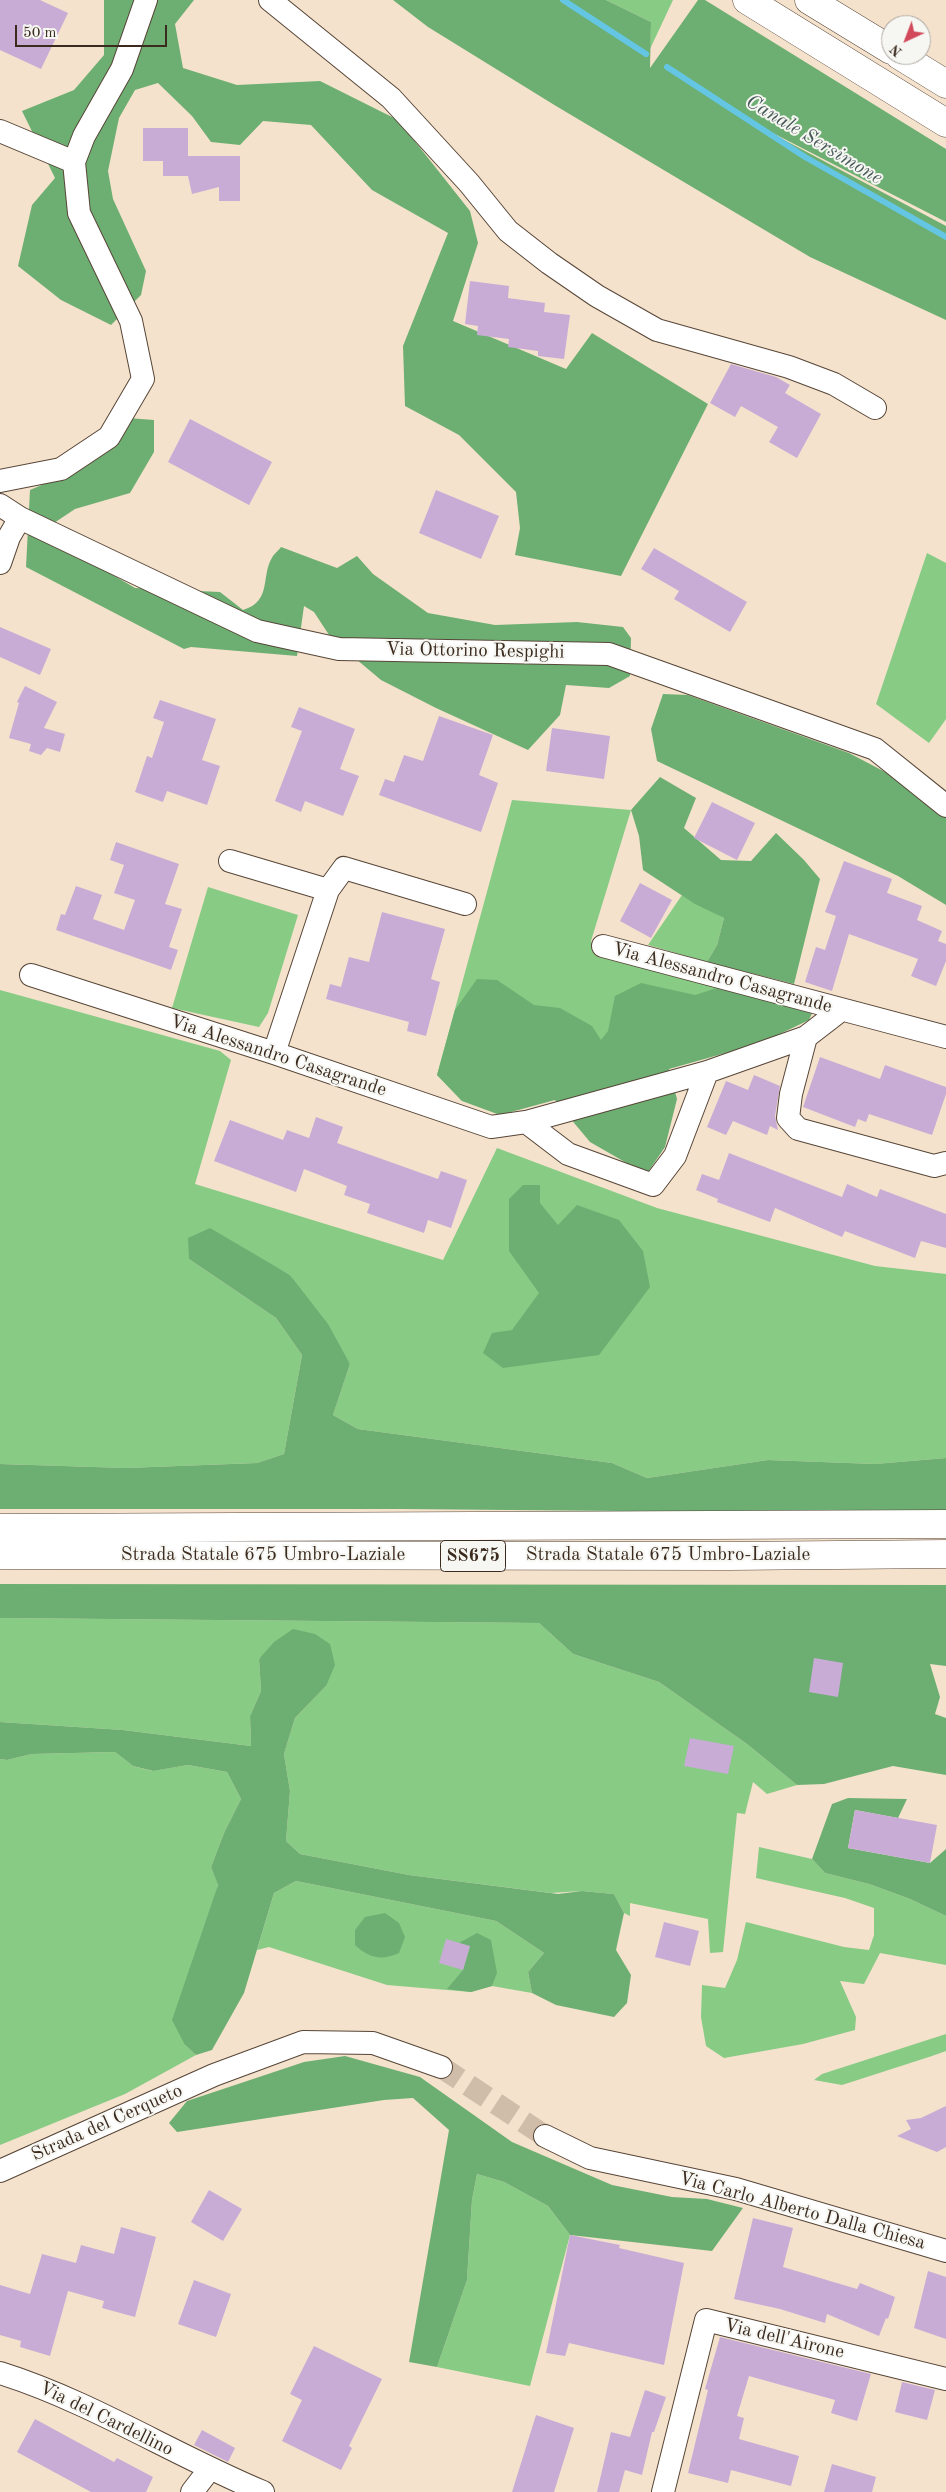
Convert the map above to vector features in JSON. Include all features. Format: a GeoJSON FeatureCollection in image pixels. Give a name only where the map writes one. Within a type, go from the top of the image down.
{"type":"FeatureCollection","features":[{"type":"Feature","properties":{"kind":"main road"},"geometry":{"type":"LineString","coordinates":[[747,0],[946,123]]}},
{"type":"Feature","properties":{"kind":"main road"},"geometry":{"type":"LineString","coordinates":[[809,0],[881,44]]}},
{"type":"Feature","properties":{"kind":"main road"},"geometry":{"type":"LineString","coordinates":[[916,65],[946,84]]}},
{"type":"Feature","properties":{"kind":"main road","name":"Strada Statale 675 Umbro-Laziale"},"geometry":{"type":"LineString","coordinates":[[0,1528],[946,1524]]}},
{"type":"Feature","properties":{"kind":"main road","name":"Strada Statale 675 Umbro-Laziale"},"geometry":{"type":"LineString","coordinates":[[0,1555],[729,1556],[946,1554]]}},
{"type":"Feature","properties":{"kind":"street"},"geometry":{"type":"LineString","coordinates":[[0,481],[61,469],[109,437],[143,379],[131,321],[79,212],[74,162],[84,136],[122,69],[146,0]]}},
{"type":"Feature","properties":{"kind":"street"},"geometry":{"type":"LineString","coordinates":[[270,0],[390,98],[469,183],[508,231],[548,263],[589,291],[657,330],[789,367],[834,384],[875,408]]}},
{"type":"Feature","properties":{"kind":"street"},"geometry":{"type":"LineString","coordinates":[[0,131],[74,162]]}},
{"type":"Feature","properties":{"kind":"street","name":"Via Ottorino Respighi"},"geometry":{"type":"LineString","coordinates":[[0,504],[20,518],[257,631],[339,649],[609,654],[875,749],[946,806]]}},
{"type":"Feature","properties":{"kind":"street"},"geometry":{"type":"LineString","coordinates":[[0,563],[9,537],[20,518]]}},
{"type":"Feature","properties":{"kind":"street"},"geometry":{"type":"LineString","coordinates":[[230,861],[328,890]]}},
{"type":"Feature","properties":{"kind":"street"},"geometry":{"type":"LineString","coordinates":[[274,1053],[328,890],[344,868],[465,904]]}},
{"type":"Feature","properties":{"kind":"street","name":"Via Alessandro Casagrande"},"geometry":{"type":"LineString","coordinates":[[603,946],[946,1037]]}},
{"type":"Feature","properties":{"kind":"street","name":"Via Alessandro Casagrande"},"geometry":{"type":"LineString","coordinates":[[31,975],[274,1053],[491,1127],[526,1122],[707,1072],[806,1037],[840,1010]]}},
{"type":"Feature","properties":{"kind":"street","name":"Via Alessandro Casagrande"},"geometry":{"type":"LineString","coordinates":[[806,1037],[791,1094],[788,1118],[798,1129],[934,1166],[946,1163]]}},
{"type":"Feature","properties":{"kind":"street"},"geometry":{"type":"LineString","coordinates":[[526,1122],[568,1154],[653,1185],[675,1156],[707,1072]]}},
{"type":"Feature","properties":{"kind":"street","name":"Strada del Cerqueto"},"geometry":{"type":"LineString","coordinates":[[0,2171],[214,2075],[303,2042],[373,2043],[441,2067]]}},
{"type":"Feature","properties":{"kind":"street","name":"Via Carlo Alberto Dalla Chiesa"},"geometry":{"type":"LineString","coordinates":[[545,2136],[590,2158],[736,2189],[946,2251]]}},
{"type":"Feature","properties":{"kind":"street","name":"Via dell'Airone"},"geometry":{"type":"LineString","coordinates":[[662,2492],[706,2320],[946,2379]]}},
{"type":"Feature","properties":{"kind":"street","name":"Via del Cardellino"},"geometry":{"type":"LineString","coordinates":[[0,2373],[32,2383],[209,2470],[263,2492]]}},
{"type":"Feature","properties":{"kind":"street"},"geometry":{"type":"LineString","coordinates":[[192,2492],[209,2470]]}},
{"type":"Feature","properties":{"kind":"green space"},"geometry":{"type":"Polygon","coordinates":[[[104,0],[194,0],[175,24],[183,68],[237,85],[320,81],[398,120],[470,211],[478,243],[453,321],[566,369],[592,333],[708,404],[621,576],[515,555],[520,528],[516,492],[459,435],[405,406],[403,346],[448,233],[372,190],[311,125],[263,121],[240,145],[211,142],[192,116],[158,83],[135,90],[119,118],[108,171],[113,199],[146,271],[141,295],[111,325],[61,300],[18,266],[32,205],[55,178],[22,111],[74,90],[104,55],[104,0]]]}},
{"type":"Feature","properties":{"kind":"green space"},"geometry":{"type":"Polygon","coordinates":[[[393,0],[606,0],[651,22],[650,68],[698,0],[705,0],[946,149],[946,222],[726,109],[946,226],[946,320],[810,257],[556,106],[428,27],[393,0]]]}},
{"type":"Feature","properties":{"kind":"green space"},"geometry":{"type":"Polygon","coordinates":[[[606,0],[673,0],[650,49],[651,22],[606,0]]]}},
{"type":"Feature","properties":{"kind":"green space"},"geometry":{"type":"Polygon","coordinates":[[[128,418],[154,420],[154,452],[130,493],[75,509],[54,523],[76,553],[135,588],[220,592],[243,610],[259,600],[269,563],[281,547],[337,568],[357,556],[373,574],[428,613],[495,625],[577,622],[623,627],[631,638],[630,676],[609,688],[566,685],[560,715],[528,750],[436,708],[381,680],[331,638],[314,612],[304,606],[297,656],[191,647],[184,649],[26,567],[30,490],[77,470],[128,418]]]}},
{"type":"Feature","properties":{"kind":"green space"},"geometry":{"type":"Polygon","coordinates":[[[927,553],[946,563],[946,719],[929,743],[876,704],[927,553]]]}},
{"type":"Feature","properties":{"kind":"green space"},"geometry":{"type":"Polygon","coordinates":[[[663,694],[688,695],[849,753],[889,774],[946,817],[946,905],[898,876],[657,761],[651,729],[663,694]]]}},
{"type":"Feature","properties":{"kind":"green space"},"geometry":{"type":"Polygon","coordinates":[[[660,777],[696,798],[684,828],[721,860],[751,861],[776,833],[804,860],[820,879],[794,984],[707,962],[717,945],[724,918],[695,904],[643,870],[639,836],[631,810],[660,777]]]}},
{"type":"Feature","properties":{"kind":"green space"},"geometry":{"type":"Polygon","coordinates":[[[512,800],[631,810],[591,941],[599,955],[813,1011],[462,1101],[437,1075],[512,800]]]}},
{"type":"Feature","properties":{"kind":"green space"},"geometry":{"type":"Polygon","coordinates":[[[208,887],[298,915],[268,1013],[259,1027],[172,1008],[208,887]]]}},
{"type":"Feature","properties":{"kind":"green space"},"geometry":{"type":"Polygon","coordinates":[[[682,895],[724,918],[717,945],[707,962],[648,945],[682,895]]]}},
{"type":"Feature","properties":{"kind":"green space"},"geometry":{"type":"Polygon","coordinates":[[[477,979],[497,980],[534,1005],[560,1008],[592,1026],[601,1040],[608,1031],[615,996],[641,983],[695,995],[720,987],[813,1011],[809,1020],[761,1043],[669,1069],[677,1099],[665,1147],[648,1172],[630,1165],[590,1142],[555,1100],[500,1115],[462,1101],[437,1075],[455,1010],[477,979]]]}},
{"type":"Feature","properties":{"kind":"green space"},"geometry":{"type":"Polygon","coordinates":[[[0,990],[220,1051],[231,1060],[195,1184],[443,1260],[497,1148],[657,1208],[875,1266],[946,1274],[946,1458],[875,1464],[768,1460],[647,1478],[612,1463],[358,1429],[333,1415],[350,1364],[290,1275],[253,1255],[189,1259],[276,1318],[302,1355],[284,1454],[257,1463],[126,1468],[0,1464],[0,990]]]}},
{"type":"Feature","properties":{"kind":"green space"},"geometry":{"type":"Polygon","coordinates":[[[523,1185],[540,1185],[540,1203],[558,1225],[577,1205],[619,1220],[643,1251],[650,1287],[599,1355],[503,1368],[483,1353],[492,1333],[512,1330],[539,1293],[509,1251],[509,1199],[523,1185]]]}},
{"type":"Feature","properties":{"kind":"green space"},"geometry":{"type":"Polygon","coordinates":[[[210,1228],[290,1275],[328,1324],[350,1364],[333,1415],[358,1429],[612,1463],[647,1478],[768,1460],[875,1464],[946,1458],[946,1514],[401,1509],[0,1509],[0,1464],[126,1468],[257,1463],[284,1454],[302,1355],[276,1318],[189,1259],[188,1238],[210,1228]]]}},
{"type":"Feature","properties":{"kind":"green space"},"geometry":{"type":"Polygon","coordinates":[[[0,1584],[946,1585],[946,1666],[930,1664],[940,1697],[935,1714],[946,1718],[946,1775],[893,1766],[824,1784],[797,1785],[747,1744],[659,1682],[573,1654],[539,1623],[0,1618],[0,1584]]]}},
{"type":"Feature","properties":{"kind":"green space"},"geometry":{"type":"Polygon","coordinates":[[[0,1618],[539,1623],[573,1654],[659,1682],[747,1744],[797,1785],[767,1794],[753,1782],[745,1814],[737,1813],[723,1952],[710,1953],[708,1919],[630,1903],[630,1916],[624,1913],[614,1894],[582,1891],[551,1893],[409,1875],[300,1854],[286,1841],[290,1791],[284,1754],[295,1718],[326,1686],[259,1658],[261,1691],[250,1716],[251,1746],[123,1730],[0,1722],[0,1618]]]}},
{"type":"Feature","properties":{"kind":"green space"},"geometry":{"type":"Polygon","coordinates":[[[293,1629],[315,1634],[330,1644],[335,1665],[326,1686],[295,1718],[284,1754],[290,1791],[286,1841],[300,1854],[409,1875],[558,1894],[582,1891],[614,1894],[624,1913],[616,1950],[631,1975],[627,2003],[614,2017],[556,2005],[532,1993],[528,1972],[544,1953],[496,1921],[296,1881],[274,1893],[244,1993],[212,2050],[196,2055],[185,2045],[172,2020],[218,1885],[211,1867],[224,1833],[241,1799],[227,1772],[188,1765],[153,1771],[133,1766],[115,1752],[32,1754],[7,1760],[0,1759],[0,1722],[123,1730],[251,1746],[250,1716],[261,1691],[259,1659],[274,1642],[293,1629]]]}},
{"type":"Feature","properties":{"kind":"green space"},"geometry":{"type":"Polygon","coordinates":[[[115,1752],[133,1766],[152,1771],[188,1765],[227,1772],[241,1799],[224,1833],[211,1867],[218,1884],[185,2045],[196,2055],[125,2094],[0,2145],[0,1759],[7,1760],[32,1754],[115,1752]]]}},
{"type":"Feature","properties":{"kind":"green space"},"geometry":{"type":"Polygon","coordinates":[[[848,1798],[907,1799],[898,1818],[855,1810],[848,1848],[930,1863],[946,1849],[946,1916],[910,1899],[869,1884],[825,1873],[812,1859],[832,1804],[848,1798]]]}},
{"type":"Feature","properties":{"kind":"green space"},"geometry":{"type":"Polygon","coordinates":[[[759,1847],[812,1859],[825,1873],[869,1884],[910,1899],[946,1916],[946,1965],[880,1953],[864,1984],[840,1981],[856,2017],[855,2030],[803,2044],[724,2058],[706,2046],[701,2017],[702,1985],[725,1988],[737,1960],[746,1922],[844,1947],[869,1950],[874,1935],[874,1908],[845,1898],[756,1878],[759,1847]]]}},
{"type":"Feature","properties":{"kind":"green space"},"geometry":{"type":"Polygon","coordinates":[[[296,1881],[496,1921],[544,1953],[528,1972],[532,1993],[492,1986],[471,1992],[387,1985],[269,1947],[257,1950],[274,1893],[296,1881]]]}},
{"type":"Feature","properties":{"kind":"green space"},"geometry":{"type":"Polygon","coordinates":[[[385,1913],[399,1923],[405,1937],[399,1953],[386,1957],[376,1957],[365,1953],[355,1945],[355,1930],[365,1917],[385,1913]]]}},
{"type":"Feature","properties":{"kind":"green space"},"geometry":{"type":"Polygon","coordinates":[[[477,1933],[491,1940],[497,1973],[492,1986],[471,1992],[447,1989],[463,1970],[470,1947],[459,1943],[477,1933]]]}},
{"type":"Feature","properties":{"kind":"green space"},"geometry":{"type":"Polygon","coordinates":[[[946,2034],[946,2051],[932,2056],[842,2085],[814,2080],[822,2074],[946,2034]]]}},
{"type":"Feature","properties":{"kind":"green space"},"geometry":{"type":"Polygon","coordinates":[[[345,2056],[420,2077],[512,2142],[612,2185],[672,2197],[707,2199],[743,2208],[712,2251],[570,2235],[548,2206],[504,2182],[477,2174],[472,2200],[467,2280],[437,2367],[409,2362],[449,2130],[413,2098],[384,2100],[177,2132],[169,2123],[187,2101],[304,2062],[345,2056]]]}},
{"type":"Feature","properties":{"kind":"green space"},"geometry":{"type":"Polygon","coordinates":[[[477,2174],[504,2182],[548,2206],[570,2235],[530,2386],[437,2367],[467,2280],[472,2200],[477,2174]]]}},
{"type":"Feature","properties":{"kind":"building"},"geometry":{"type":"Polygon","coordinates":[[[0,0],[40,0],[68,13],[41,69],[0,50],[0,0]]]}},
{"type":"Feature","properties":{"kind":"building"},"geometry":{"type":"Polygon","coordinates":[[[143,128],[188,128],[188,156],[240,156],[240,201],[219,201],[219,187],[192,194],[188,176],[163,176],[163,161],[143,161],[143,128]]]}},
{"type":"Feature","properties":{"kind":"building"},"geometry":{"type":"Polygon","coordinates":[[[470,281],[509,286],[508,298],[545,303],[544,312],[570,315],[564,359],[538,356],[538,351],[508,347],[509,339],[477,335],[478,326],[465,324],[470,281]]]}},
{"type":"Feature","properties":{"kind":"building"},"geometry":{"type":"Polygon","coordinates":[[[731,364],[776,377],[790,385],[785,393],[821,414],[797,458],[769,442],[778,427],[741,406],[735,417],[710,403],[731,364]]]}},
{"type":"Feature","properties":{"kind":"building"},"geometry":{"type":"Polygon","coordinates":[[[190,419],[272,462],[249,505],[168,462],[190,419]]]}},
{"type":"Feature","properties":{"kind":"building"},"geometry":{"type":"Polygon","coordinates":[[[436,490],[499,516],[481,559],[419,533],[436,490]]]}},
{"type":"Feature","properties":{"kind":"building"},"geometry":{"type":"Polygon","coordinates":[[[654,548],[747,602],[730,632],[674,599],[679,591],[641,569],[654,548]]]}},
{"type":"Feature","properties":{"kind":"building"},"geometry":{"type":"Polygon","coordinates":[[[0,627],[51,649],[40,675],[0,657],[0,627]]]}},
{"type":"Feature","properties":{"kind":"building"},"geometry":{"type":"Polygon","coordinates":[[[25,686],[57,702],[44,728],[65,734],[60,752],[47,748],[41,755],[29,751],[31,744],[9,738],[19,703],[17,702],[25,686]]]}},
{"type":"Feature","properties":{"kind":"building"},"geometry":{"type":"Polygon","coordinates":[[[160,700],[216,719],[202,760],[220,766],[207,805],[167,791],[163,802],[135,792],[147,756],[152,758],[164,722],[153,718],[160,700]]]}},
{"type":"Feature","properties":{"kind":"building"},"geometry":{"type":"Polygon","coordinates":[[[299,707],[355,729],[340,769],[359,776],[343,816],[305,801],[301,812],[275,801],[302,731],[291,727],[299,707]]]}},
{"type":"Feature","properties":{"kind":"building"},"geometry":{"type":"Polygon","coordinates":[[[439,716],[493,735],[479,775],[498,783],[481,832],[379,795],[385,779],[394,782],[404,755],[423,761],[439,716]]]}},
{"type":"Feature","properties":{"kind":"building"},"geometry":{"type":"Polygon","coordinates":[[[552,728],[610,736],[604,779],[546,771],[552,728]]]}},
{"type":"Feature","properties":{"kind":"building"},"geometry":{"type":"Polygon","coordinates":[[[712,802],[755,823],[737,860],[694,838],[712,802]]]}},
{"type":"Feature","properties":{"kind":"building"},"geometry":{"type":"Polygon","coordinates":[[[116,842],[179,864],[165,904],[182,909],[169,947],[178,950],[171,970],[56,930],[61,914],[65,915],[76,886],[102,895],[93,919],[124,930],[135,900],[114,893],[124,865],[110,860],[116,842]]]}},
{"type":"Feature","properties":{"kind":"building"},"geometry":{"type":"Polygon","coordinates":[[[844,861],[892,879],[887,893],[922,906],[917,920],[942,931],[938,941],[946,944],[946,961],[936,986],[911,976],[918,959],[849,934],[832,991],[805,982],[816,947],[825,950],[836,916],[825,912],[844,861]]]}},
{"type":"Feature","properties":{"kind":"building"},"geometry":{"type":"Polygon","coordinates":[[[640,883],[672,900],[651,938],[620,921],[640,883]]]}},
{"type":"Feature","properties":{"kind":"building"},"geometry":{"type":"Polygon","coordinates":[[[382,912],[445,929],[431,979],[440,982],[426,1036],[407,1031],[409,1022],[326,999],[330,984],[341,987],[349,957],[369,962],[382,912]]]}},
{"type":"Feature","properties":{"kind":"building"},"geometry":{"type":"Polygon","coordinates":[[[820,1057],[880,1079],[885,1065],[946,1087],[946,1094],[932,1135],[869,1114],[866,1122],[858,1119],[855,1127],[803,1107],[820,1057]]]}},
{"type":"Feature","properties":{"kind":"building"},"geometry":{"type":"Polygon","coordinates":[[[754,1075],[780,1086],[775,1116],[778,1130],[770,1126],[767,1135],[733,1121],[726,1135],[707,1127],[726,1081],[748,1090],[754,1075]]]}},
{"type":"Feature","properties":{"kind":"building"},"geometry":{"type":"Polygon","coordinates":[[[316,1117],[343,1127],[337,1143],[438,1179],[441,1171],[467,1180],[451,1228],[428,1220],[424,1233],[367,1213],[370,1204],[344,1195],[347,1186],[304,1169],[296,1192],[214,1161],[230,1120],[283,1140],[287,1130],[309,1138],[316,1117]]]}},
{"type":"Feature","properties":{"kind":"building"},"geometry":{"type":"Polygon","coordinates":[[[729,1153],[842,1197],[847,1184],[877,1197],[880,1189],[946,1214],[946,1248],[921,1241],[915,1258],[845,1231],[842,1237],[775,1208],[770,1222],[717,1202],[718,1199],[696,1190],[702,1174],[719,1180],[729,1153]]]}},
{"type":"Feature","properties":{"kind":"building"},"geometry":{"type":"Polygon","coordinates":[[[814,1658],[843,1663],[838,1697],[809,1692],[814,1658]]]}},
{"type":"Feature","properties":{"kind":"building"},"geometry":{"type":"Polygon","coordinates":[[[690,1738],[734,1746],[728,1774],[684,1766],[690,1738]]]}},
{"type":"Feature","properties":{"kind":"building"},"geometry":{"type":"Polygon","coordinates":[[[855,1810],[937,1825],[930,1863],[848,1848],[855,1810]]]}},
{"type":"Feature","properties":{"kind":"building"},"geometry":{"type":"Polygon","coordinates":[[[664,1922],[699,1931],[690,1966],[655,1957],[664,1922]]]}},
{"type":"Feature","properties":{"kind":"building"},"geometry":{"type":"Polygon","coordinates":[[[446,1939],[470,1946],[463,1970],[439,1963],[446,1939]]]}},
{"type":"Feature","properties":{"kind":"building"},"geometry":{"type":"Polygon","coordinates":[[[946,2106],[946,2147],[937,2152],[897,2136],[911,2129],[906,2120],[921,2118],[946,2106]]]}},
{"type":"Feature","properties":{"kind":"building"},"geometry":{"type":"Polygon","coordinates":[[[209,2190],[242,2209],[223,2241],[191,2222],[209,2190]]]}},
{"type":"Feature","properties":{"kind":"building"},"geometry":{"type":"Polygon","coordinates":[[[753,2218],[793,2228],[783,2267],[857,2289],[860,2283],[895,2297],[888,2319],[886,2318],[879,2336],[827,2314],[825,2323],[780,2309],[734,2299],[753,2218]]]}},
{"type":"Feature","properties":{"kind":"building"},"geometry":{"type":"Polygon","coordinates":[[[121,2227],[156,2237],[135,2317],[102,2308],[104,2301],[68,2291],[50,2356],[20,2347],[21,2341],[0,2335],[0,2285],[30,2294],[42,2254],[76,2263],[81,2245],[114,2254],[121,2227]]]}},
{"type":"Feature","properties":{"kind":"building"},"geometry":{"type":"Polygon","coordinates":[[[570,2235],[620,2245],[619,2248],[684,2263],[664,2365],[569,2343],[565,2356],[546,2353],[570,2235]]]}},
{"type":"Feature","properties":{"kind":"building"},"geometry":{"type":"Polygon","coordinates":[[[928,2271],[946,2277],[946,2339],[914,2328],[928,2271]]]}},
{"type":"Feature","properties":{"kind":"building"},"geometry":{"type":"Polygon","coordinates":[[[194,2280],[231,2294],[216,2337],[178,2324],[194,2280]]]}},
{"type":"Feature","properties":{"kind":"building"},"geometry":{"type":"Polygon","coordinates":[[[720,2337],[871,2374],[857,2421],[831,2413],[835,2400],[749,2376],[737,2416],[744,2418],[739,2439],[799,2456],[791,2486],[731,2470],[728,2483],[688,2473],[708,2390],[705,2389],[720,2337]]]}},
{"type":"Feature","properties":{"kind":"building"},"geometry":{"type":"Polygon","coordinates":[[[314,2346],[382,2379],[349,2446],[352,2448],[341,2470],[282,2441],[302,2400],[290,2394],[314,2346]]]}},
{"type":"Feature","properties":{"kind":"building"},"geometry":{"type":"Polygon","coordinates":[[[902,2382],[935,2390],[927,2420],[895,2412],[902,2382]]]}},
{"type":"Feature","properties":{"kind":"building"},"geometry":{"type":"Polygon","coordinates":[[[645,2390],[666,2397],[654,2432],[652,2432],[642,2475],[625,2470],[619,2492],[597,2492],[611,2432],[630,2437],[645,2390]]]}},
{"type":"Feature","properties":{"kind":"building"},"geometry":{"type":"Polygon","coordinates":[[[536,2415],[574,2428],[554,2492],[512,2492],[536,2415]]]}},
{"type":"Feature","properties":{"kind":"building"},"geometry":{"type":"Polygon","coordinates":[[[35,2419],[114,2462],[117,2458],[153,2477],[146,2492],[91,2492],[17,2452],[35,2419]]]}},
{"type":"Feature","properties":{"kind":"building"},"geometry":{"type":"Polygon","coordinates":[[[202,2430],[235,2448],[228,2462],[194,2445],[202,2430]]]}},
{"type":"Feature","properties":{"kind":"building"},"geometry":{"type":"Polygon","coordinates":[[[832,2464],[876,2477],[872,2492],[824,2492],[832,2464]]]}},
{"type":"Feature","properties":{"kind":"waterway","name":"Canale Sersimone"},"geometry":{"type":"LineString","coordinates":[[563,0],[646,54]]}},
{"type":"Feature","properties":{"kind":"waterway","name":"Canale Sersimone"},"geometry":{"type":"LineString","coordinates":[[667,67],[805,157],[946,237]]}},
{"type":"Feature","properties":{"kind":"tunnel"},"geometry":{"type":"LineString","coordinates":[[441,2067],[545,2136]]}}]}
